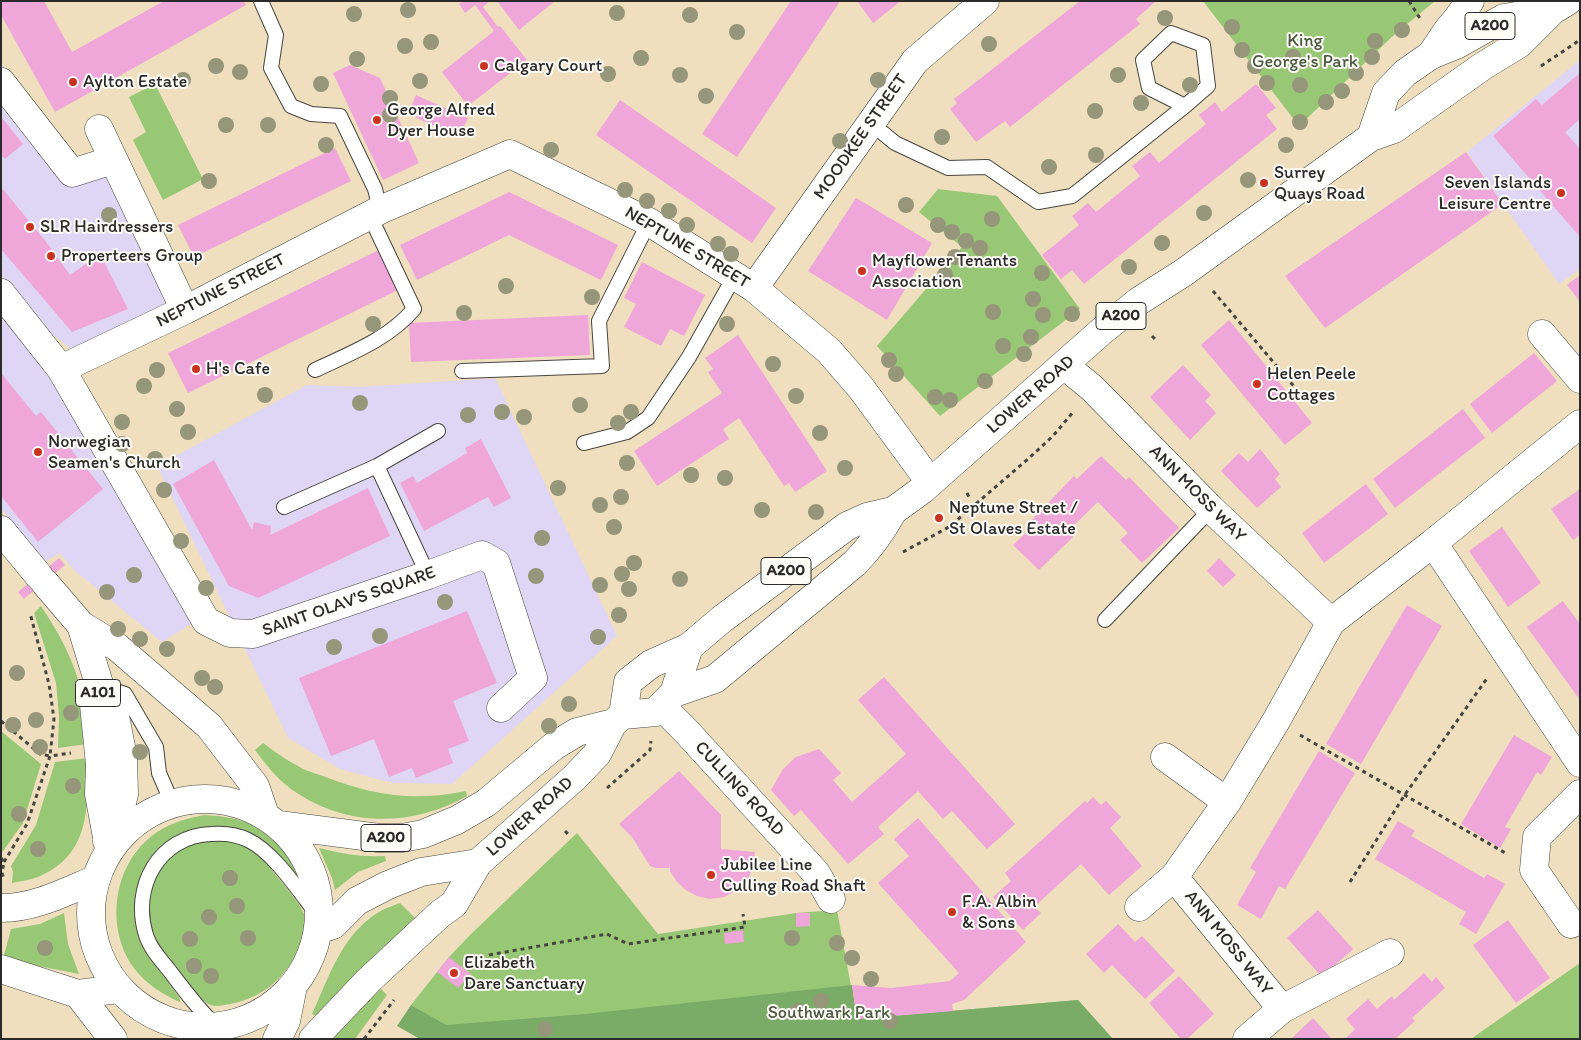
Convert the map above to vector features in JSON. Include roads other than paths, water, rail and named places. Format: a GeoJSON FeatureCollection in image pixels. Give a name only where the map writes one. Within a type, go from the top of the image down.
{"type":"FeatureCollection","features":[{"type":"Feature","properties":{"kind":"street","name":"MOODKEE STREET"},"geometry":{"type":"LineString","coordinates":[[744,283],[872,124],[915,61],[985,1]]}},
{"type":"Feature","properties":{"kind":"street"},"geometry":{"type":"LineString","coordinates":[[1430,55],[1446,30],[1457,20],[1470,1]]}},
{"type":"Feature","properties":{"kind":"street","name":"A200"},"geometry":{"type":"LineString","coordinates":[[1371,137],[1386,93],[1405,73],[1430,55],[1456,45],[1504,18],[1556,4]]}},
{"type":"Feature","properties":{"kind":"street","name":"A200"},"geometry":{"type":"LineString","coordinates":[[1371,137],[1394,129],[1483,66],[1519,44],[1556,4]]}},
{"type":"Feature","properties":{"kind":"street"},"geometry":{"type":"LineString","coordinates":[[1,82],[72,173],[113,160]]}},
{"type":"Feature","properties":{"kind":"street"},"geometry":{"type":"LineString","coordinates":[[99,129],[185,310]]}},
{"type":"Feature","properties":{"kind":"street","name":"LOWER ROAD"},"geometry":{"type":"LineString","coordinates":[[319,924],[333,925],[357,901],[388,885],[421,872],[478,863],[574,778],[597,754],[618,719],[628,682],[651,664],[689,647],[722,619],[847,526],[867,517],[892,511],[922,490],[1103,330],[1139,301],[1183,272],[1371,137]]}},
{"type":"Feature","properties":{"kind":"street","name":"NEPTUNE STREET"},"geometry":{"type":"LineString","coordinates":[[61,370],[185,310],[375,213],[510,154],[649,222],[744,283],[829,351],[861,388],[930,482]]}},
{"type":"Feature","properties":{"kind":"street","name":"SAINT OLAV'S SQUARE"},"geometry":{"type":"LineString","coordinates":[[1,293],[61,370],[206,621],[230,633],[253,634],[428,576],[482,555],[496,564],[533,678],[501,708]]}},
{"type":"Feature","properties":{"kind":"street"},"geometry":{"type":"LineString","coordinates":[[1542,334],[1580,379]]}},
{"type":"Feature","properties":{"kind":"street","name":"ANN MOSS WAY"},"geometry":{"type":"LineString","coordinates":[[1064,365],[1092,388],[1211,509],[1331,622]]}},
{"type":"Feature","properties":{"kind":"street","name":"ANN MOSS WAY"},"geometry":{"type":"LineString","coordinates":[[1139,907],[1174,877],[1227,802],[1276,721],[1331,622],[1433,544],[1580,424]]}},
{"type":"Feature","properties":{"kind":"street","name":"LOWER ROAD"},"geometry":{"type":"LineString","coordinates":[[272,820],[379,838],[402,838],[423,834],[458,820],[486,803],[522,775],[554,746],[578,732],[618,719],[656,712],[667,700],[715,679],[833,582],[870,548],[882,531],[892,511]]}},
{"type":"Feature","properties":{"kind":"street","name":"A101"},"geometry":{"type":"LineString","coordinates":[[1,530],[81,624],[117,647],[209,726],[255,786],[272,820]]}},
{"type":"Feature","properties":{"kind":"street"},"geometry":{"type":"LineString","coordinates":[[1433,544],[1580,763]]}},
{"type":"Feature","properties":{"kind":"street","name":"A101"},"geometry":{"type":"LineString","coordinates":[[81,624],[100,687],[94,705],[100,764],[99,794],[102,858]]}},
{"type":"Feature","properties":{"kind":"street"},"geometry":{"type":"LineString","coordinates":[[667,700],[689,647]]}},
{"type":"Feature","properties":{"kind":"street","name":"CULLING ROAD"},"geometry":{"type":"LineString","coordinates":[[667,700],[686,731],[816,873],[830,899]]}},
{"type":"Feature","properties":{"kind":"street"},"geometry":{"type":"LineString","coordinates":[[1165,757],[1227,802]]}},
{"type":"Feature","properties":{"kind":"street"},"geometry":{"type":"LineString","coordinates":[[1572,924],[1534,870],[1537,837],[1580,794]]}},
{"type":"Feature","properties":{"kind":"street"},"geometry":{"type":"LineString","coordinates":[[3,896],[16,908],[38,903],[102,858],[117,839],[133,824],[151,812],[172,803],[195,799],[219,799],[243,805],[272,820],[293,840],[305,858],[313,876],[318,896],[319,924],[305,969],[278,1002],[259,1014],[239,1023],[218,1027],[191,1027],[165,1021],[142,1009],[118,989],[106,973],[92,936],[91,898],[102,858]]}},
{"type":"Feature","properties":{"kind":"street"},"geometry":{"type":"LineString","coordinates":[[313,1039],[368,981],[440,914],[454,904],[478,863]]}},
{"type":"Feature","properties":{"kind":"street","name":"ANN MOSS WAY"},"geometry":{"type":"LineString","coordinates":[[1174,877],[1282,1009]]}},
{"type":"Feature","properties":{"kind":"street","name":"ANN MOSS WAY"},"geometry":{"type":"LineString","coordinates":[[1247,1039],[1282,1009],[1390,953]]}},
{"type":"Feature","properties":{"kind":"street"},"geometry":{"type":"LineString","coordinates":[[1,969],[78,994],[118,989]]}},
{"type":"Feature","properties":{"kind":"street"},"geometry":{"type":"LineString","coordinates":[[277,1039],[286,1021],[293,986]]}},
{"type":"Feature","properties":{"kind":"street"},"geometry":{"type":"LineString","coordinates":[[78,994],[113,1039]]}},
{"type":"Feature","properties":{"kind":"street"},"geometry":{"type":"LineString","coordinates":[[142,1009],[150,1039]]}},
{"type":"Feature","properties":{"kind":"lane"},"geometry":{"type":"LineString","coordinates":[[261,1],[276,35],[271,68],[291,106],[311,114],[340,116],[375,189],[375,213],[414,309],[403,322],[371,343],[315,370]]}},
{"type":"Feature","properties":{"kind":"lane"},"geometry":{"type":"LineString","coordinates":[[872,124],[896,143],[948,168],[987,167],[1038,202],[1072,196],[1185,106],[1208,86],[1203,45],[1171,33],[1143,60],[1149,88],[1185,106]]}},
{"type":"Feature","properties":{"kind":"lane"},"geometry":{"type":"LineString","coordinates":[[462,372],[602,366],[599,321],[649,222]]}},
{"type":"Feature","properties":{"kind":"lane"},"geometry":{"type":"LineString","coordinates":[[584,442],[627,432],[648,418],[689,357],[744,283]]}},
{"type":"Feature","properties":{"kind":"lane"},"geometry":{"type":"LineString","coordinates":[[284,506],[377,466],[438,431]]}},
{"type":"Feature","properties":{"kind":"lane"},"geometry":{"type":"LineString","coordinates":[[377,466],[428,576]]}},
{"type":"Feature","properties":{"kind":"lane"},"geometry":{"type":"LineString","coordinates":[[1105,620],[1211,509]]}},
{"type":"Feature","properties":{"kind":"lane"},"geometry":{"type":"LineString","coordinates":[[100,687],[125,694],[131,702],[156,747],[159,772],[172,803]]}},
{"type":"Feature","properties":{"kind":"lane"},"geometry":{"type":"LineString","coordinates":[[218,1027],[197,1008],[154,950],[147,937],[141,911],[142,899],[146,882],[158,860],[176,843],[194,837],[223,834],[235,835],[248,840],[269,856],[319,924]]}},
{"type":"Feature","properties":{"kind":"place","name":"Calgary Court"},"geometry":{"type":"Point","coordinates":[484,66]}},
{"type":"Feature","properties":{"kind":"place","name":"Aylton Estate"},"geometry":{"type":"Point","coordinates":[73,82]}},
{"type":"Feature","properties":{"kind":"place","name":"George Alfred Dyer House"},"geometry":{"type":"Point","coordinates":[377,120]}},
{"type":"Feature","properties":{"kind":"place","name":"Surrey Quays Road"},"geometry":{"type":"Point","coordinates":[1264,183]}},
{"type":"Feature","properties":{"kind":"place","name":"Seven Islands Leisure Centre"},"geometry":{"type":"Point","coordinates":[1561,193]}},
{"type":"Feature","properties":{"kind":"place","name":"SLR Hairdressers"},"geometry":{"type":"Point","coordinates":[30,227]}},
{"type":"Feature","properties":{"kind":"place","name":"Properteers Group"},"geometry":{"type":"Point","coordinates":[51,256]}},
{"type":"Feature","properties":{"kind":"place","name":"Mayflower Tenants Association"},"geometry":{"type":"Point","coordinates":[862,271]}},
{"type":"Feature","properties":{"kind":"place","name":"H's Cafe"},"geometry":{"type":"Point","coordinates":[196,369]}},
{"type":"Feature","properties":{"kind":"place","name":"Helen Peele Cottages"},"geometry":{"type":"Point","coordinates":[1257,384]}},
{"type":"Feature","properties":{"kind":"place","name":"Norwegian Seamen's Church"},"geometry":{"type":"Point","coordinates":[38,452]}},
{"type":"Feature","properties":{"kind":"place","name":"Neptune Street / St Olaves Estate"},"geometry":{"type":"Point","coordinates":[939,518]}},
{"type":"Feature","properties":{"kind":"place","name":"Jubilee Line Culling Road Shaft"},"geometry":{"type":"Point","coordinates":[711,875]}},
{"type":"Feature","properties":{"kind":"place","name":"F.A. Albin & Sons"},"geometry":{"type":"Point","coordinates":[952,912]}},
{"type":"Feature","properties":{"kind":"place","name":"Elizabeth Dare Sanctuary"},"geometry":{"type":"Point","coordinates":[454,973]}},
{"type":"Feature","properties":{"kind":"park label","name":"King George's Park"},"geometry":{"type":"Point","coordinates":[1305,51]}},
{"type":"Feature","properties":{"kind":"park label","name":"Southwark Park"},"geometry":{"type":"Point","coordinates":[829,1013]}}]}
